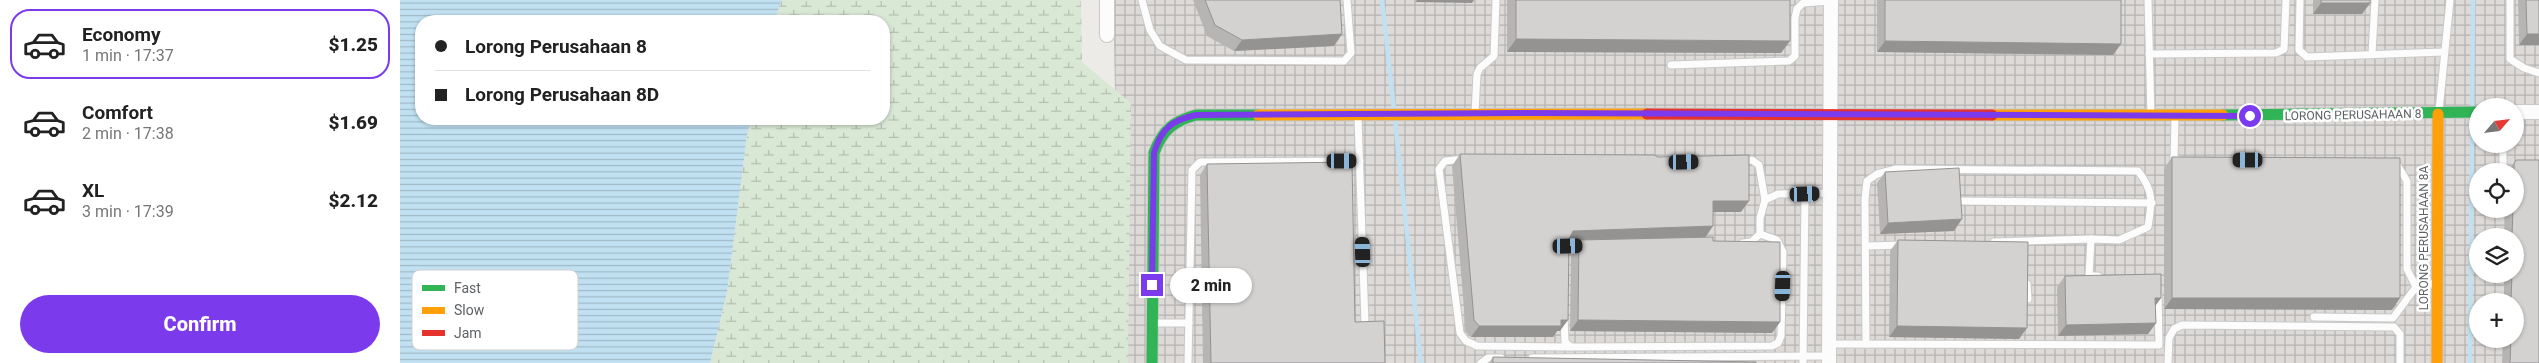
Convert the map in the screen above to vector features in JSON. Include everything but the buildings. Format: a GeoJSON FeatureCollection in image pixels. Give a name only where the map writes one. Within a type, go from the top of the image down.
{"type":"FeatureCollection","features":[{"type":"Feature","properties":{"kind":"street"},"geometry":{"type":"LineString","coordinates":[[1107,0],[1107,35]]}},
{"type":"Feature","properties":{"kind":"street"},"geometry":{"type":"LineString","coordinates":[[1829,354],[1831,0]]}},
{"type":"Feature","properties":{"kind":"street"},"geometry":{"type":"LineString","coordinates":[[2524,112],[2539,112]]}},
{"type":"Feature","properties":{"kind":"street","name":"LORONG PERUSAHAAN 8"},"geometry":{"type":"LineString","coordinates":[[1152,323],[1154,153],[1158,140],[1167,127],[1180,118],[1196,115],[1830,114],[2175,116],[2469,113]]}},
{"type":"Feature","properties":{"kind":"street","name":"LORONG PERUSAHAAN 8A"},"geometry":{"type":"LineString","coordinates":[[2437,363],[2438,114]]}},
{"type":"Feature","properties":{"kind":"street"},"geometry":{"type":"LineString","coordinates":[[1152,323],[1152,363]]}},
{"type":"Feature","properties":{"kind":"lane"},"geometry":{"type":"LineString","coordinates":[[1142,0],[1150,30],[1160,46],[1186,60],[1334,61],[1344,61],[1351,53],[1347,0]]}},
{"type":"Feature","properties":{"kind":"lane"},"geometry":{"type":"LineString","coordinates":[[1474,114],[1477,74],[1480,68],[1494,56],[1496,0]]}},
{"type":"Feature","properties":{"kind":"lane"},"geometry":{"type":"LineString","coordinates":[[1671,65],[1789,61],[1795,56],[1797,0]]}},
{"type":"Feature","properties":{"kind":"lane"},"geometry":{"type":"LineString","coordinates":[[1797,9],[1803,3],[1831,0]]}},
{"type":"Feature","properties":{"kind":"lane"},"geometry":{"type":"LineString","coordinates":[[2148,0],[2151,116]]}},
{"type":"Feature","properties":{"kind":"lane"},"geometry":{"type":"LineString","coordinates":[[2149,54],[2276,53],[2284,48],[2286,0]]}},
{"type":"Feature","properties":{"kind":"lane"},"geometry":{"type":"LineString","coordinates":[[2300,0],[2299,50],[2307,57],[2444,52]]}},
{"type":"Feature","properties":{"kind":"lane"},"geometry":{"type":"LineString","coordinates":[[2372,54],[2376,0]]}},
{"type":"Feature","properties":{"kind":"lane"},"geometry":{"type":"LineString","coordinates":[[2438,114],[2450,0]]}},
{"type":"Feature","properties":{"kind":"lane"},"geometry":{"type":"LineString","coordinates":[[2510,0],[2510,59],[2524,68],[2539,73]]}},
{"type":"Feature","properties":{"kind":"lane"},"geometry":{"type":"LineString","coordinates":[[1358,114],[1365,324]]}},
{"type":"Feature","properties":{"kind":"lane"},"geometry":{"type":"LineString","coordinates":[[2175,116],[2174,160],[2194,160]]}},
{"type":"Feature","properties":{"kind":"lane"},"geometry":{"type":"LineString","coordinates":[[1474,158],[1445,161],[1440,169],[1460,333],[1466,341],[1477,346],[1772,346],[1778,343],[1781,336],[1784,252],[1777,240],[1760,234]]}},
{"type":"Feature","properties":{"kind":"lane"},"geometry":{"type":"LineString","coordinates":[[1733,244],[1751,242],[1760,234],[1760,218],[1765,200],[1762,174],[1758,165],[1752,160],[1734,161]]}},
{"type":"Feature","properties":{"kind":"lane"},"geometry":{"type":"LineString","coordinates":[[1188,363],[1192,170],[1200,162],[1360,161]]}},
{"type":"Feature","properties":{"kind":"lane"},"geometry":{"type":"LineString","coordinates":[[2386,161],[2396,161],[2406,181],[2407,269],[2416,288]]}},
{"type":"Feature","properties":{"kind":"lane"},"geometry":{"type":"LineString","coordinates":[[1866,344],[1867,181],[1877,174],[1896,169],[2138,171],[2149,184],[2152,203],[2148,227],[2119,240],[1986,242]]}},
{"type":"Feature","properties":{"kind":"lane"},"geometry":{"type":"LineString","coordinates":[[1765,200],[1778,194],[1830,193]]}},
{"type":"Feature","properties":{"kind":"lane"},"geometry":{"type":"LineString","coordinates":[[1803,360],[1805,194]]}},
{"type":"Feature","properties":{"kind":"lane"},"geometry":{"type":"LineString","coordinates":[[1959,201],[2152,203]]}},
{"type":"Feature","properties":{"kind":"lane"},"geometry":{"type":"LineString","coordinates":[[2091,239],[2089,276],[2108,276]]}},
{"type":"Feature","properties":{"kind":"lane"},"geometry":{"type":"LineString","coordinates":[[2026,241],[2026,251]]}},
{"type":"Feature","properties":{"kind":"lane"},"geometry":{"type":"LineString","coordinates":[[1866,246],[1916,244]]}},
{"type":"Feature","properties":{"kind":"lane"},"geometry":{"type":"LineString","coordinates":[[2027,280],[2028,299]]}},
{"type":"Feature","properties":{"kind":"lane"},"geometry":{"type":"LineString","coordinates":[[2314,317],[2392,318],[2416,288],[2438,282]]}},
{"type":"Feature","properties":{"kind":"lane"},"geometry":{"type":"LineString","coordinates":[[1527,358],[1803,360],[1866,344],[2159,345],[2158,288]]}},
{"type":"Feature","properties":{"kind":"lane"},"geometry":{"type":"LineString","coordinates":[[1565,306],[1565,342],[1571,347]]}},
{"type":"Feature","properties":{"kind":"lane"},"geometry":{"type":"LineString","coordinates":[[1152,323],[1189,323]]}},
{"type":"Feature","properties":{"kind":"lane"},"geometry":{"type":"LineString","coordinates":[[2168,363],[2169,338],[2174,329],[2182,326],[2394,328],[2400,334],[2400,363]]}},
{"type":"Feature","properties":{"kind":"lane"},"geometry":{"type":"LineString","coordinates":[[1481,363],[1488,358],[1508,358]]}},
{"type":"Feature","properties":{"kind":"shaded area"},"geometry":{"type":"Polygon","coordinates":[[[1113,0],[2539,0],[2539,363],[1121,363],[1113,0]]]}},
{"type":"Feature","properties":{"kind":"green space"},"geometry":{"type":"Polygon","coordinates":[[[781,0],[1081,0],[1082,62],[1131,103],[1128,363],[710,363],[727,292],[750,125],[890,125],[890,15],[777,15],[781,0]]]}},
{"type":"Feature","properties":{"kind":"water"},"geometry":{"type":"Polygon","coordinates":[[[400,0],[781,0],[777,15],[415,15],[415,125],[750,125],[727,292],[710,363],[400,363],[400,0]]]}},
{"type":"Feature","properties":{"kind":"waterway"},"geometry":{"type":"LineString","coordinates":[[1382,0],[1394,110]]}},
{"type":"Feature","properties":{"kind":"waterway"},"geometry":{"type":"LineString","coordinates":[[2472,98],[2473,0]]}},
{"type":"Feature","properties":{"kind":"waterway"},"geometry":{"type":"LineString","coordinates":[[1395,121],[1421,363]]}},
{"type":"Feature","properties":{"kind":"waterway"},"geometry":{"type":"LineString","coordinates":[[2470,363],[2472,153]]}},
{"type":"Feature","properties":{"kind":"traffic: fast"},"geometry":{"type":"LineString","coordinates":[[2223,115],[2469,112]]}},
{"type":"Feature","properties":{"kind":"traffic: fast"},"geometry":{"type":"LineString","coordinates":[[1152,363],[1154,153],[1157,145],[1169,128],[1188,117],[1196,115],[1258,115]]}},
{"type":"Feature","properties":{"kind":"traffic: slow"},"geometry":{"type":"LineString","coordinates":[[1258,115],[1647,114]]}},
{"type":"Feature","properties":{"kind":"traffic: slow"},"geometry":{"type":"LineString","coordinates":[[2437,363],[2438,114]]}},
{"type":"Feature","properties":{"kind":"traffic: slow"},"geometry":{"type":"LineString","coordinates":[[1992,115],[2223,115]]}},
{"type":"Feature","properties":{"kind":"traffic: jam"},"geometry":{"type":"LineString","coordinates":[[1647,114],[1992,115]]}},
{"type":"Feature","properties":{"kind":"route"},"geometry":{"type":"LineString","coordinates":[[1152,285],[1154,153],[1158,140],[1167,127],[1180,118],[1196,115],[1528,113],[2250,116]]}}]}
